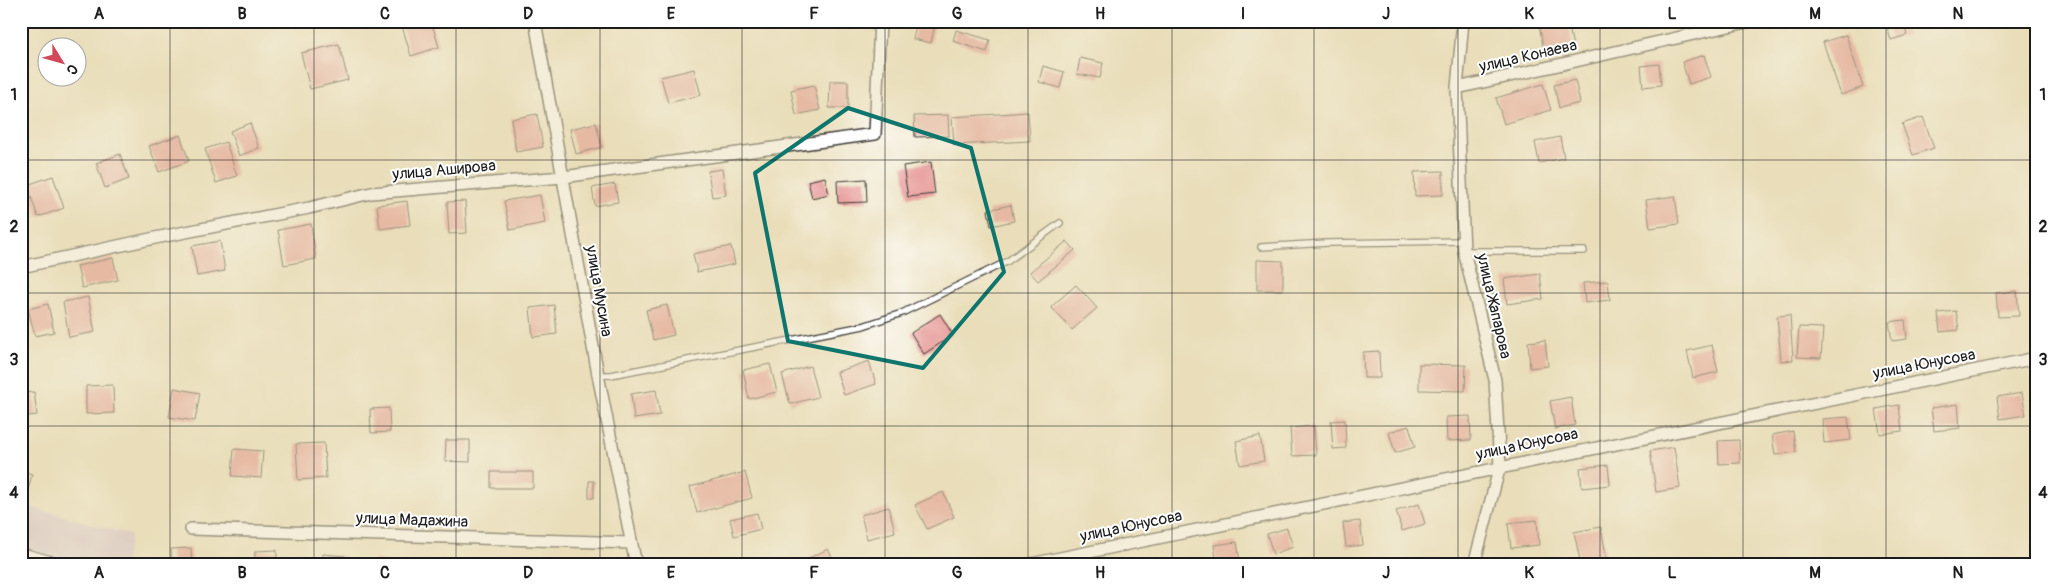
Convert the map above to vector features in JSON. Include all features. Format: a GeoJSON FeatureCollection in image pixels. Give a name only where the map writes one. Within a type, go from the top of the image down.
{"type":"FeatureCollection","features":[{"type":"Feature","properties":{"kind":"street","name":"улица Мусина"},"geometry":{"type":"LineString","coordinates":[[536,21],[598,375],[636,565]]}},
{"type":"Feature","properties":{"kind":"street","name":"улица Аширова"},"geometry":{"type":"LineString","coordinates":[[21,266],[309,208],[371,193],[563,177],[875,134],[880,21]]}},
{"type":"Feature","properties":{"kind":"street","name":"улица Жапарова"},"geometry":{"type":"LineString","coordinates":[[1464,21],[1457,88],[1465,246],[1495,380],[1500,466],[1474,565]]}},
{"type":"Feature","properties":{"kind":"street","name":"улица Конаева"},"geometry":{"type":"LineString","coordinates":[[1457,88],[1752,21]]}},
{"type":"Feature","properties":{"kind":"street","name":"улица Юнусова"},"geometry":{"type":"LineString","coordinates":[[1026,565],[1500,466],[2036,358]]}},
{"type":"Feature","properties":{"kind":"street","name":"улица Мадажина"},"geometry":{"type":"LineString","coordinates":[[192,529],[631,543]]}},
{"type":"Feature","properties":{"kind":"lane"},"geometry":{"type":"LineString","coordinates":[[598,375],[611,375],[870,324],[902,313],[1008,261],[1060,223]]}},
{"type":"Feature","properties":{"kind":"lane"},"geometry":{"type":"LineString","coordinates":[[1261,247],[1326,243],[1584,251]]}},
{"type":"Feature","properties":{"kind":"lane"},"geometry":{"type":"LineString","coordinates":[[21,551],[74,565]]}},
{"type":"Feature","properties":{"kind":"highlighted area"},"geometry":{"type":"Polygon","coordinates":[[[848,108],[971,148],[1004,272],[923,368],[788,341],[755,173],[848,108]]]}},
{"type":"Feature","properties":{"kind":"shaded area"},"geometry":{"type":"Polygon","coordinates":[[[21,504],[131,535],[124,565],[21,565],[21,504]]]}},
{"type":"Feature","properties":{"kind":"building"},"geometry":{"type":"Polygon","coordinates":[[[419,21],[431,21],[439,47],[411,56],[402,26],[419,21]]]}},
{"type":"Feature","properties":{"kind":"building"},"geometry":{"type":"Polygon","coordinates":[[[917,21],[935,24],[931,43],[913,39],[917,21]]]}},
{"type":"Feature","properties":{"kind":"building"},"geometry":{"type":"Polygon","coordinates":[[[1568,21],[1573,47],[1544,52],[1539,23],[1568,21]]]}},
{"type":"Feature","properties":{"kind":"building"},"geometry":{"type":"Polygon","coordinates":[[[1885,21],[1903,21],[1907,35],[1891,40],[1885,21]]]}},
{"type":"Feature","properties":{"kind":"building"},"geometry":{"type":"Polygon","coordinates":[[[956,30],[990,40],[987,52],[953,41],[956,30]]]}},
{"type":"Feature","properties":{"kind":"building"},"geometry":{"type":"Polygon","coordinates":[[[1846,35],[1863,87],[1841,95],[1823,42],[1846,35]]]}},
{"type":"Feature","properties":{"kind":"building"},"geometry":{"type":"Polygon","coordinates":[[[339,44],[348,80],[310,89],[301,53],[339,44]]]}},
{"type":"Feature","properties":{"kind":"building"},"geometry":{"type":"Polygon","coordinates":[[[1704,55],[1711,77],[1689,84],[1682,62],[1704,55]]]}},
{"type":"Feature","properties":{"kind":"building"},"geometry":{"type":"Polygon","coordinates":[[[1080,58],[1103,63],[1100,78],[1077,74],[1080,58]]]}},
{"type":"Feature","properties":{"kind":"building"},"geometry":{"type":"Polygon","coordinates":[[[1659,64],[1661,85],[1643,87],[1641,66],[1659,64]]]}},
{"type":"Feature","properties":{"kind":"building"},"geometry":{"type":"Polygon","coordinates":[[[1043,66],[1064,72],[1060,88],[1039,82],[1043,66]]]}},
{"type":"Feature","properties":{"kind":"building"},"geometry":{"type":"Polygon","coordinates":[[[694,69],[701,95],[668,103],[661,77],[694,69]]]}},
{"type":"Feature","properties":{"kind":"building"},"geometry":{"type":"Polygon","coordinates":[[[1575,80],[1580,103],[1559,108],[1554,85],[1575,80]]]}},
{"type":"Feature","properties":{"kind":"building"},"geometry":{"type":"Polygon","coordinates":[[[830,81],[848,81],[848,108],[829,108],[830,81]]]}},
{"type":"Feature","properties":{"kind":"building"},"geometry":{"type":"Polygon","coordinates":[[[1543,84],[1551,110],[1504,124],[1496,98],[1543,84]]]}},
{"type":"Feature","properties":{"kind":"building"},"geometry":{"type":"Polygon","coordinates":[[[814,85],[820,110],[796,115],[791,90],[814,85]]]}},
{"type":"Feature","properties":{"kind":"building"},"geometry":{"type":"Polygon","coordinates":[[[1028,112],[1030,141],[954,145],[952,117],[1028,112]]]}},
{"type":"Feature","properties":{"kind":"building"},"geometry":{"type":"Polygon","coordinates":[[[537,114],[543,147],[516,152],[511,119],[537,114]]]}},
{"type":"Feature","properties":{"kind":"building"},"geometry":{"type":"Polygon","coordinates":[[[948,115],[949,136],[915,137],[914,116],[948,115]]]}},
{"type":"Feature","properties":{"kind":"building"},"geometry":{"type":"Polygon","coordinates":[[[1923,117],[1934,148],[1913,155],[1902,124],[1923,117]]]}},
{"type":"Feature","properties":{"kind":"building"},"geometry":{"type":"Polygon","coordinates":[[[250,123],[259,148],[239,156],[230,131],[250,123]]]}},
{"type":"Feature","properties":{"kind":"building"},"geometry":{"type":"Polygon","coordinates":[[[596,123],[602,147],[576,154],[570,129],[596,123]]]}},
{"type":"Feature","properties":{"kind":"building"},"geometry":{"type":"Polygon","coordinates":[[[180,135],[189,161],[159,172],[149,146],[180,135]]]}},
{"type":"Feature","properties":{"kind":"building"},"geometry":{"type":"Polygon","coordinates":[[[1560,137],[1564,158],[1539,163],[1535,142],[1560,137]]]}},
{"type":"Feature","properties":{"kind":"building"},"geometry":{"type":"Polygon","coordinates":[[[226,142],[237,176],[216,183],[205,149],[226,142]]]}},
{"type":"Feature","properties":{"kind":"building"},"geometry":{"type":"Polygon","coordinates":[[[120,154],[129,179],[105,188],[96,163],[120,154]]]}},
{"type":"Feature","properties":{"kind":"building"},"geometry":{"type":"Polygon","coordinates":[[[931,162],[935,194],[908,197],[903,166],[931,162]]]}},
{"type":"Feature","properties":{"kind":"building"},"geometry":{"type":"Polygon","coordinates":[[[722,169],[726,195],[712,197],[708,171],[722,169]]]}},
{"type":"Feature","properties":{"kind":"building"},"geometry":{"type":"Polygon","coordinates":[[[1443,171],[1443,195],[1415,196],[1414,172],[1443,171]]]}},
{"type":"Feature","properties":{"kind":"building"},"geometry":{"type":"Polygon","coordinates":[[[53,176],[64,208],[38,217],[27,185],[53,176]]]}},
{"type":"Feature","properties":{"kind":"building"},"geometry":{"type":"Polygon","coordinates":[[[825,177],[829,194],[812,198],[808,181],[825,177]]]}},
{"type":"Feature","properties":{"kind":"building"},"geometry":{"type":"Polygon","coordinates":[[[866,179],[867,202],[838,203],[837,181],[866,179]]]}},
{"type":"Feature","properties":{"kind":"building"},"geometry":{"type":"Polygon","coordinates":[[[615,184],[618,202],[595,206],[592,188],[615,184]]]}},
{"type":"Feature","properties":{"kind":"building"},"geometry":{"type":"Polygon","coordinates":[[[540,195],[545,223],[510,230],[504,201],[540,195]]]}},
{"type":"Feature","properties":{"kind":"building"},"geometry":{"type":"Polygon","coordinates":[[[1675,196],[1679,224],[1650,228],[1646,200],[1675,196]]]}},
{"type":"Feature","properties":{"kind":"building"},"geometry":{"type":"Polygon","coordinates":[[[407,201],[410,225],[380,229],[377,205],[407,201]]]}},
{"type":"Feature","properties":{"kind":"building"},"geometry":{"type":"Polygon","coordinates":[[[465,201],[467,233],[449,234],[447,202],[465,201]]]}},
{"type":"Feature","properties":{"kind":"building"},"geometry":{"type":"Polygon","coordinates":[[[1011,205],[1014,221],[991,226],[988,210],[1011,205]]]}},
{"type":"Feature","properties":{"kind":"building"},"geometry":{"type":"Polygon","coordinates":[[[311,224],[316,259],[284,265],[278,230],[311,224]]]}},
{"type":"Feature","properties":{"kind":"building"},"geometry":{"type":"Polygon","coordinates":[[[220,241],[225,271],[197,276],[192,246],[220,241]]]}},
{"type":"Feature","properties":{"kind":"building"},"geometry":{"type":"Polygon","coordinates":[[[1067,241],[1075,250],[1038,281],[1030,272],[1067,241]]]}},
{"type":"Feature","properties":{"kind":"building"},"geometry":{"type":"Polygon","coordinates":[[[731,246],[735,264],[697,272],[693,254],[731,246]]]}},
{"type":"Feature","properties":{"kind":"building"},"geometry":{"type":"Polygon","coordinates":[[[113,258],[118,280],[82,288],[77,266],[113,258]]]}},
{"type":"Feature","properties":{"kind":"building"},"geometry":{"type":"Polygon","coordinates":[[[1257,260],[1283,261],[1283,290],[1257,290],[1257,260]]]}},
{"type":"Feature","properties":{"kind":"building"},"geometry":{"type":"Polygon","coordinates":[[[1540,274],[1543,299],[1507,304],[1504,279],[1540,274]]]}},
{"type":"Feature","properties":{"kind":"building"},"geometry":{"type":"Polygon","coordinates":[[[1608,281],[1610,300],[1585,303],[1583,283],[1608,281]]]}},
{"type":"Feature","properties":{"kind":"building"},"geometry":{"type":"Polygon","coordinates":[[[1076,285],[1097,308],[1072,330],[1051,307],[1076,285]]]}},
{"type":"Feature","properties":{"kind":"building"},"geometry":{"type":"Polygon","coordinates":[[[2017,291],[2019,316],[1998,317],[1996,293],[2017,291]]]}},
{"type":"Feature","properties":{"kind":"building"},"geometry":{"type":"Polygon","coordinates":[[[88,297],[95,332],[69,337],[63,302],[88,297]]]}},
{"type":"Feature","properties":{"kind":"building"},"geometry":{"type":"Polygon","coordinates":[[[48,304],[54,332],[35,336],[28,309],[48,304]]]}},
{"type":"Feature","properties":{"kind":"building"},"geometry":{"type":"Polygon","coordinates":[[[554,305],[557,334],[533,337],[530,308],[554,305]]]}},
{"type":"Feature","properties":{"kind":"building"},"geometry":{"type":"Polygon","coordinates":[[[667,305],[674,335],[653,340],[646,310],[667,305]]]}},
{"type":"Feature","properties":{"kind":"building"},"geometry":{"type":"Polygon","coordinates":[[[1956,311],[1959,330],[1940,332],[1938,313],[1956,311]]]}},
{"type":"Feature","properties":{"kind":"building"},"geometry":{"type":"Polygon","coordinates":[[[940,314],[953,335],[924,354],[911,333],[940,314]]]}},
{"type":"Feature","properties":{"kind":"building"},"geometry":{"type":"Polygon","coordinates":[[[1790,315],[1793,360],[1781,361],[1777,316],[1790,315]]]}},
{"type":"Feature","properties":{"kind":"building"},"geometry":{"type":"Polygon","coordinates":[[[1905,320],[1907,339],[1892,341],[1889,322],[1905,320]]]}},
{"type":"Feature","properties":{"kind":"building"},"geometry":{"type":"Polygon","coordinates":[[[1799,327],[1823,328],[1821,358],[1797,357],[1799,327]]]}},
{"type":"Feature","properties":{"kind":"building"},"geometry":{"type":"Polygon","coordinates":[[[1545,340],[1548,366],[1530,368],[1528,342],[1545,340]]]}},
{"type":"Feature","properties":{"kind":"building"},"geometry":{"type":"Polygon","coordinates":[[[1712,345],[1718,372],[1693,378],[1687,351],[1712,345]]]}},
{"type":"Feature","properties":{"kind":"building"},"geometry":{"type":"Polygon","coordinates":[[[1379,351],[1380,378],[1364,378],[1363,352],[1379,351]]]}},
{"type":"Feature","properties":{"kind":"building"},"geometry":{"type":"Polygon","coordinates":[[[869,361],[876,384],[844,395],[837,372],[869,361]]]}},
{"type":"Feature","properties":{"kind":"building"},"geometry":{"type":"Polygon","coordinates":[[[770,364],[777,392],[749,399],[743,370],[770,364]]]}},
{"type":"Feature","properties":{"kind":"building"},"geometry":{"type":"Polygon","coordinates":[[[1419,364],[1466,365],[1465,391],[1419,390],[1419,364]]]}},
{"type":"Feature","properties":{"kind":"building"},"geometry":{"type":"Polygon","coordinates":[[[810,366],[818,397],[790,404],[782,374],[810,366]]]}},
{"type":"Feature","properties":{"kind":"building"},"geometry":{"type":"Polygon","coordinates":[[[113,385],[114,413],[86,414],[86,386],[113,385]]]}},
{"type":"Feature","properties":{"kind":"building"},"geometry":{"type":"Polygon","coordinates":[[[174,388],[200,393],[195,421],[169,417],[174,388]]]}},
{"type":"Feature","properties":{"kind":"building"},"geometry":{"type":"Polygon","coordinates":[[[656,390],[660,415],[634,419],[631,394],[656,390]]]}},
{"type":"Feature","properties":{"kind":"building"},"geometry":{"type":"Polygon","coordinates":[[[34,392],[37,415],[21,417],[21,393],[34,392]]]}},
{"type":"Feature","properties":{"kind":"building"},"geometry":{"type":"Polygon","coordinates":[[[2022,393],[2026,415],[2000,419],[1997,397],[2022,393]]]}},
{"type":"Feature","properties":{"kind":"building"},"geometry":{"type":"Polygon","coordinates":[[[1571,397],[1575,425],[1555,429],[1550,401],[1571,397]]]}},
{"type":"Feature","properties":{"kind":"building"},"geometry":{"type":"Polygon","coordinates":[[[1958,404],[1960,428],[1934,431],[1931,408],[1958,404]]]}},
{"type":"Feature","properties":{"kind":"building"},"geometry":{"type":"Polygon","coordinates":[[[1899,405],[1902,431],[1880,434],[1876,409],[1899,405]]]}},
{"type":"Feature","properties":{"kind":"building"},"geometry":{"type":"Polygon","coordinates":[[[389,408],[390,432],[371,433],[370,409],[389,408]]]}},
{"type":"Feature","properties":{"kind":"building"},"geometry":{"type":"Polygon","coordinates":[[[1470,416],[1471,440],[1447,441],[1446,417],[1470,416]]]}},
{"type":"Feature","properties":{"kind":"building"},"geometry":{"type":"Polygon","coordinates":[[[1848,417],[1851,440],[1824,443],[1822,419],[1848,417]]]}},
{"type":"Feature","properties":{"kind":"building"},"geometry":{"type":"Polygon","coordinates":[[[1345,420],[1346,448],[1333,449],[1331,421],[1345,420]]]}},
{"type":"Feature","properties":{"kind":"building"},"geometry":{"type":"Polygon","coordinates":[[[1314,426],[1316,455],[1292,456],[1290,428],[1314,426]]]}},
{"type":"Feature","properties":{"kind":"building"},"geometry":{"type":"Polygon","coordinates":[[[1409,426],[1415,447],[1395,453],[1389,432],[1409,426]]]}},
{"type":"Feature","properties":{"kind":"building"},"geometry":{"type":"Polygon","coordinates":[[[1793,431],[1796,452],[1775,455],[1772,435],[1793,431]]]}},
{"type":"Feature","properties":{"kind":"building"},"geometry":{"type":"Polygon","coordinates":[[[1260,436],[1264,461],[1240,465],[1236,441],[1260,436]]]}},
{"type":"Feature","properties":{"kind":"building"},"geometry":{"type":"Polygon","coordinates":[[[446,440],[470,440],[470,462],[445,461],[446,440]]]}},
{"type":"Feature","properties":{"kind":"building"},"geometry":{"type":"Polygon","coordinates":[[[1739,440],[1740,463],[1719,464],[1718,441],[1739,440]]]}},
{"type":"Feature","properties":{"kind":"building"},"geometry":{"type":"Polygon","coordinates":[[[324,443],[326,478],[298,480],[296,444],[324,443]]]}},
{"type":"Feature","properties":{"kind":"building"},"geometry":{"type":"Polygon","coordinates":[[[1674,447],[1680,488],[1656,492],[1650,451],[1674,447]]]}},
{"type":"Feature","properties":{"kind":"building"},"geometry":{"type":"Polygon","coordinates":[[[234,449],[263,451],[261,478],[232,476],[234,449]]]}},
{"type":"Feature","properties":{"kind":"building"},"geometry":{"type":"Polygon","coordinates":[[[1608,465],[1610,485],[1582,488],[1580,468],[1608,465]]]}},
{"type":"Feature","properties":{"kind":"building"},"geometry":{"type":"Polygon","coordinates":[[[21,471],[32,474],[28,491],[21,489],[21,471]]]}},
{"type":"Feature","properties":{"kind":"building"},"geometry":{"type":"Polygon","coordinates":[[[491,472],[533,472],[533,488],[491,488],[491,472]]]}},
{"type":"Feature","properties":{"kind":"building"},"geometry":{"type":"Polygon","coordinates":[[[745,472],[752,498],[697,513],[690,487],[745,472]]]}},
{"type":"Feature","properties":{"kind":"building"},"geometry":{"type":"Polygon","coordinates":[[[589,481],[594,481],[594,498],[589,498],[589,481]]]}},
{"type":"Feature","properties":{"kind":"building"},"geometry":{"type":"Polygon","coordinates":[[[943,492],[954,517],[927,529],[915,505],[943,492]]]}},
{"type":"Feature","properties":{"kind":"building"},"geometry":{"type":"Polygon","coordinates":[[[1419,504],[1425,524],[1402,531],[1396,511],[1419,504]]]}},
{"type":"Feature","properties":{"kind":"building"},"geometry":{"type":"Polygon","coordinates":[[[889,507],[895,532],[867,539],[861,515],[889,507]]]}},
{"type":"Feature","properties":{"kind":"building"},"geometry":{"type":"Polygon","coordinates":[[[757,513],[761,529],[734,536],[730,519],[757,513]]]}},
{"type":"Feature","properties":{"kind":"building"},"geometry":{"type":"Polygon","coordinates":[[[1537,520],[1539,545],[1511,548],[1508,523],[1537,520]]]}},
{"type":"Feature","properties":{"kind":"building"},"geometry":{"type":"Polygon","coordinates":[[[1360,521],[1363,545],[1346,547],[1343,523],[1360,521]]]}},
{"type":"Feature","properties":{"kind":"building"},"geometry":{"type":"Polygon","coordinates":[[[1601,527],[1607,561],[1581,565],[1574,532],[1601,527]]]}},
{"type":"Feature","properties":{"kind":"building"},"geometry":{"type":"Polygon","coordinates":[[[1287,528],[1293,547],[1273,554],[1267,534],[1287,528]]]}},
{"type":"Feature","properties":{"kind":"building"},"geometry":{"type":"Polygon","coordinates":[[[1237,542],[1240,562],[1217,565],[1214,545],[1237,542]]]}},
{"type":"Feature","properties":{"kind":"building"},"geometry":{"type":"Polygon","coordinates":[[[191,548],[192,565],[172,565],[171,549],[191,548]]]}},
{"type":"Feature","properties":{"kind":"building"},"geometry":{"type":"Polygon","coordinates":[[[828,549],[836,565],[812,565],[809,558],[828,549]]]}},
{"type":"Feature","properties":{"kind":"building"},"geometry":{"type":"Polygon","coordinates":[[[277,550],[277,565],[255,565],[255,551],[277,550]]]}},
{"type":"Feature","properties":{"kind":"building"},"geometry":{"type":"Polygon","coordinates":[[[323,554],[345,556],[345,565],[322,565],[323,554]]]}},
{"type":"Feature","properties":{"kind":"building"},"geometry":{"type":"Polygon","coordinates":[[[374,559],[401,564],[401,565],[373,565],[374,559]]]}}]}
